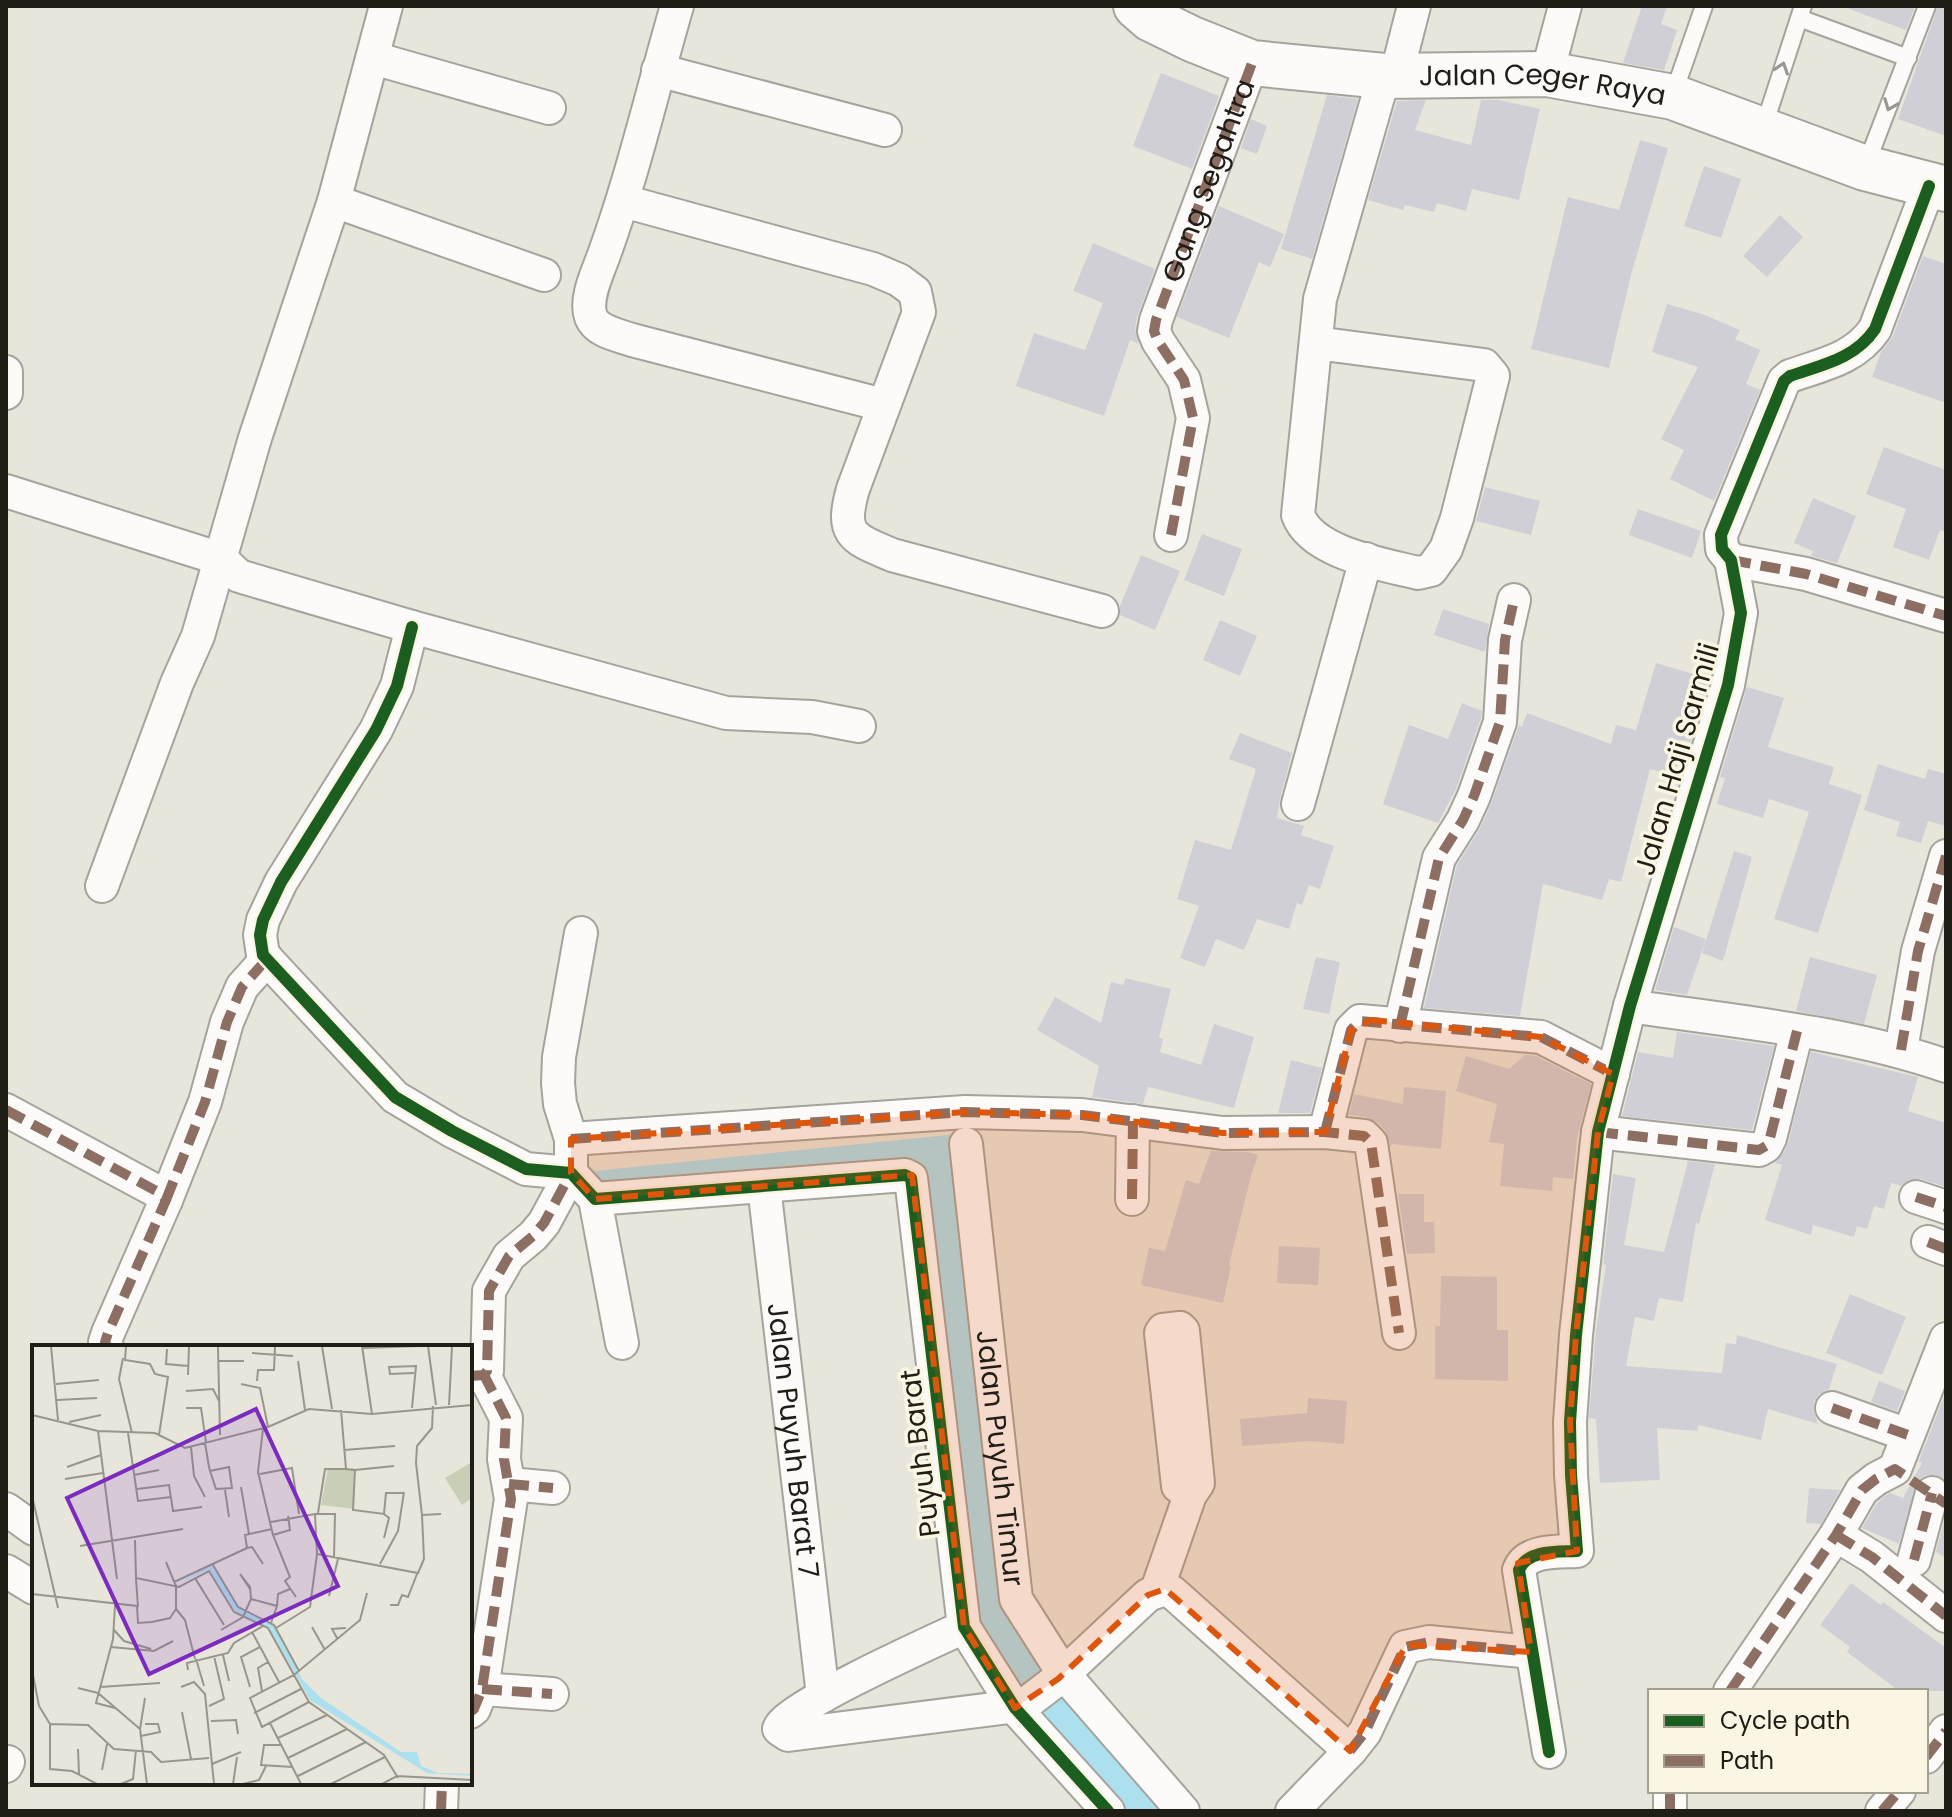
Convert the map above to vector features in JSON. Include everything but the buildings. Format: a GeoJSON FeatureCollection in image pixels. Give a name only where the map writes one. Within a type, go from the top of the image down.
{"type":"FeatureCollection","features":[{"type":"Feature","properties":{"kind":"main road","name":"Jalan Ceger Raya"},"geometry":{"type":"LineString","coordinates":[[1136,6],[1151,19],[1252,63],[1390,76],[1547,74],[1673,97],[1865,168],[1937,188]]}},
{"type":"Feature","properties":{"kind":"street"},"geometry":{"type":"LineString","coordinates":[[102,886],[177,683],[198,636],[255,438],[334,201],[386,6]]}},
{"type":"Feature","properties":{"kind":"street"},"geometry":{"type":"LineString","coordinates":[[677,6],[623,201],[592,290],[589,307],[591,319],[600,328],[632,340],[883,405]]}},
{"type":"Feature","properties":{"kind":"street"},"geometry":{"type":"LineString","coordinates":[[1316,343],[1484,365],[1493,376],[1457,518],[1439,562],[1431,570],[1418,573],[1366,559],[1313,538],[1302,526],[1298,515],[1320,299],[1414,6]]}},
{"type":"Feature","properties":{"kind":"street"},"geometry":{"type":"LineString","coordinates":[[1547,74],[1565,6]]}},
{"type":"Feature","properties":{"kind":"street"},"geometry":{"type":"LineString","coordinates":[[373,58],[549,108]]}},
{"type":"Feature","properties":{"kind":"street","name":"Gang Segahtra"},"geometry":{"type":"LineString","coordinates":[[1171,535],[1193,418],[1184,380],[1154,331],[1163,298],[1252,63]]}},
{"type":"Feature","properties":{"kind":"street"},"geometry":{"type":"LineString","coordinates":[[658,70],[885,130]]}},
{"type":"Feature","properties":{"kind":"street","name":"Jalan Haji Sarmili"},"geometry":{"type":"LineString","coordinates":[[1531,1652],[1519,1570],[1521,1564],[1545,1553],[1577,1551],[1570,1422],[1598,1132],[1630,1006],[1728,685],[1741,613],[1731,560],[1722,549],[1721,535],[1779,389],[1790,376],[1854,353],[1866,342],[1875,329],[1937,188]]}},
{"type":"Feature","properties":{"kind":"street"},"geometry":{"type":"LineString","coordinates":[[334,201],[544,275]]}},
{"type":"Feature","properties":{"kind":"street"},"geometry":{"type":"LineString","coordinates":[[623,201],[873,269],[899,280],[915,292],[919,312],[846,513],[849,530],[862,542],[892,555],[1102,611]]}},
{"type":"Feature","properties":{"kind":"street"},"geometry":{"type":"LineString","coordinates":[[6,372],[6,393]]}},
{"type":"Feature","properties":{"kind":"street"},"geometry":{"type":"LineString","coordinates":[[6,491],[221,559],[239,576],[412,627],[726,713],[797,715],[859,726]]}},
{"type":"Feature","properties":{"kind":"street"},"geometry":{"type":"LineString","coordinates":[[1298,804],[1366,559]]}},
{"type":"Feature","properties":{"kind":"street"},"geometry":{"type":"LineString","coordinates":[[1731,560],[1806,574],[1946,616]]}},
{"type":"Feature","properties":{"kind":"street"},"geometry":{"type":"LineString","coordinates":[[1400,1026],[1439,858],[1474,796],[1500,722],[1505,640],[1514,600]]}},
{"type":"Feature","properties":{"kind":"street"},"geometry":{"type":"LineString","coordinates":[[412,627],[397,686],[376,730],[281,882],[263,920],[260,935],[263,955],[395,1097],[526,1169],[571,1173],[595,1199],[622,1343]]}},
{"type":"Feature","properties":{"kind":"street"},"geometry":{"type":"LineString","coordinates":[[1901,1050],[1918,951],[1946,856]]}},
{"type":"Feature","properties":{"kind":"street"},"geometry":{"type":"LineString","coordinates":[[552,1694],[476,1701],[511,1499],[504,1459],[506,1418],[477,1375],[487,1371],[489,1291],[509,1256],[544,1223],[571,1173],[571,1139],[560,1104],[559,1070],[581,933]]}},
{"type":"Feature","properties":{"kind":"street"},"geometry":{"type":"LineString","coordinates":[[106,1345],[108,1333],[163,1213],[205,1102],[227,1022],[242,987],[267,959]]}},
{"type":"Feature","properties":{"kind":"street"},"geometry":{"type":"LineString","coordinates":[[1630,1006],[1901,1050],[1946,1066]]}},
{"type":"Feature","properties":{"kind":"street"},"geometry":{"type":"LineString","coordinates":[[1325,1132],[1351,1030],[1360,1021],[1541,1037],[1613,1074]]}},
{"type":"Feature","properties":{"kind":"street"},"geometry":{"type":"LineString","coordinates":[[1598,1132],[1759,1150],[1766,1146],[1770,1138],[1797,1031]]}},
{"type":"Feature","properties":{"kind":"street"},"geometry":{"type":"LineString","coordinates":[[6,1110],[160,1193],[166,1200]]}},
{"type":"Feature","properties":{"kind":"street"},"geometry":{"type":"LineString","coordinates":[[571,1139],[965,1112],[1082,1115],[1223,1133],[1325,1132],[1364,1136],[1371,1143],[1399,1333]]}},
{"type":"Feature","properties":{"kind":"street"},"geometry":{"type":"LineString","coordinates":[[1132,1199],[1133,1121]]}},
{"type":"Feature","properties":{"kind":"street","name":"Jalan Puyuh Timur"},"geometry":{"type":"LineString","coordinates":[[966,1144],[1016,1599],[1060,1676],[1183,1811]]}},
{"type":"Feature","properties":{"kind":"street","name":"Puyuh Barat"},"geometry":{"type":"LineString","coordinates":[[764,1186],[905,1175],[911,1178],[964,1627],[1020,1706],[1108,1811]]}},
{"type":"Feature","properties":{"kind":"street"},"geometry":{"type":"LineString","coordinates":[[595,1199],[764,1186]]}},
{"type":"Feature","properties":{"kind":"street","name":"Jalan Puyuh Barat 7"},"geometry":{"type":"LineString","coordinates":[[764,1186],[823,1696]]}},
{"type":"Feature","properties":{"kind":"street"},"geometry":{"type":"LineString","coordinates":[[1731,1689],[1836,1535],[1862,1490],[1895,1469],[1946,1339]]}},
{"type":"Feature","properties":{"kind":"street"},"geometry":{"type":"LineString","coordinates":[[1832,1408],[1908,1435]]}},
{"type":"Feature","properties":{"kind":"street"},"geometry":{"type":"LineString","coordinates":[[1895,1469],[1939,1499],[1914,1560]]}},
{"type":"Feature","properties":{"kind":"street"},"geometry":{"type":"LineString","coordinates":[[509,1484],[553,1488]]}},
{"type":"Feature","properties":{"kind":"street"},"geometry":{"type":"LineString","coordinates":[[1157,1590],[1190,1495]]}},
{"type":"Feature","properties":{"kind":"street"},"geometry":{"type":"LineString","coordinates":[[6,1509],[32,1528]]}},
{"type":"Feature","properties":{"kind":"street"},"geometry":{"type":"LineString","coordinates":[[1836,1535],[1872,1557],[1946,1616]]}},
{"type":"Feature","properties":{"kind":"street"},"geometry":{"type":"LineString","coordinates":[[6,1571],[32,1587]]}},
{"type":"Feature","properties":{"kind":"street"},"geometry":{"type":"LineString","coordinates":[[964,1627],[823,1696],[785,1719],[779,1729],[788,1735],[1020,1706],[1060,1676],[1157,1590],[1172,1592],[1350,1751]]}},
{"type":"Feature","properties":{"kind":"street"},"geometry":{"type":"LineString","coordinates":[[1292,1811],[1365,1732],[1405,1647],[1429,1642],[1531,1652],[1549,1752]]}},
{"type":"Feature","properties":{"kind":"street"},"geometry":{"type":"LineString","coordinates":[[1928,1754],[1946,1731]]}},
{"type":"Feature","properties":{"kind":"street"},"geometry":{"type":"LineString","coordinates":[[441,1811],[442,1785]]}},
{"type":"Feature","properties":{"kind":"street"},"geometry":{"type":"LineString","coordinates":[[1882,1811],[1897,1793]]}},
{"type":"Feature","properties":{"kind":"lane"},"geometry":{"type":"LineString","coordinates":[[1673,97],[1704,6]]}},
{"type":"Feature","properties":{"kind":"lane"},"geometry":{"type":"LineString","coordinates":[[1865,168],[1927,6]]}},
{"type":"Feature","properties":{"kind":"lane"},"geometry":{"type":"LineString","coordinates":[[1762,131],[1801,12],[1908,58]]}},
{"type":"Feature","properties":{"kind":"highlighted area"},"geometry":{"type":"Polygon","coordinates":[[[1371,1020],[1541,1037],[1613,1074],[1598,1132],[1576,1335],[1570,1422],[1577,1551],[1518,1563],[1531,1652],[1406,1645],[1350,1751],[1165,1589],[1148,1595],[1058,1679],[1015,1708],[964,1627],[912,1175],[595,1199],[571,1173],[571,1139],[965,1112],[1082,1115],[1223,1133],[1325,1132],[1351,1030],[1371,1020]]]}},
{"type":"Feature","properties":{"kind":"water"},"geometry":{"type":"Polygon","coordinates":[[[958,1134],[1007,1602],[1169,1811],[1123,1811],[1028,1702],[975,1628],[922,1167],[594,1197],[594,1171],[958,1134]]]}},
{"type":"Feature","properties":{"kind":"marked path"},"geometry":{"type":"LineString","coordinates":[[1171,535],[1193,418],[1184,380],[1154,331],[1252,63]]}},
{"type":"Feature","properties":{"kind":"marked path"},"geometry":{"type":"LineString","coordinates":[[1731,560],[1806,574],[1946,616]]}},
{"type":"Feature","properties":{"kind":"marked path"},"geometry":{"type":"LineString","coordinates":[[1400,1026],[1439,858],[1474,796],[1500,722],[1505,640],[1514,600]]}},
{"type":"Feature","properties":{"kind":"marked path"},"geometry":{"type":"LineString","coordinates":[[1901,1050],[1918,951],[1946,856]]}},
{"type":"Feature","properties":{"kind":"marked path"},"geometry":{"type":"LineString","coordinates":[[166,1200],[205,1102],[227,1022],[242,987],[267,959]]}},
{"type":"Feature","properties":{"kind":"marked path"},"geometry":{"type":"LineString","coordinates":[[1325,1132],[1351,1030],[1360,1021],[1541,1037],[1613,1074]]}},
{"type":"Feature","properties":{"kind":"marked path"},"geometry":{"type":"LineString","coordinates":[[1598,1132],[1759,1150],[1766,1146],[1770,1138],[1797,1031]]}},
{"type":"Feature","properties":{"kind":"marked path"},"geometry":{"type":"LineString","coordinates":[[6,1110],[160,1193],[166,1200],[108,1333],[106,1345]]}},
{"type":"Feature","properties":{"kind":"marked path"},"geometry":{"type":"LineString","coordinates":[[571,1139],[965,1112],[1082,1115],[1223,1133],[1325,1132],[1364,1136],[1371,1143],[1399,1333]]}},
{"type":"Feature","properties":{"kind":"marked path"},"geometry":{"type":"LineString","coordinates":[[1132,1199],[1133,1121]]}},
{"type":"Feature","properties":{"kind":"marked path"},"geometry":{"type":"LineString","coordinates":[[472,1376],[484,1375],[487,1371],[489,1291],[509,1256],[544,1223],[571,1173],[568,1172]]}},
{"type":"Feature","properties":{"kind":"marked path"},"geometry":{"type":"LineString","coordinates":[[1916,1197],[1946,1207]]}},
{"type":"Feature","properties":{"kind":"marked path"},"geometry":{"type":"LineString","coordinates":[[1928,1242],[1946,1249]]}},
{"type":"Feature","properties":{"kind":"marked path"},"geometry":{"type":"LineString","coordinates":[[472,1710],[482,1689],[511,1499],[504,1459],[506,1418],[484,1375]]}},
{"type":"Feature","properties":{"kind":"marked path"},"geometry":{"type":"LineString","coordinates":[[1832,1408],[1908,1435]]}},
{"type":"Feature","properties":{"kind":"marked path"},"geometry":{"type":"LineString","coordinates":[[1731,1689],[1836,1535],[1862,1490],[1895,1469],[1946,1504]]}},
{"type":"Feature","properties":{"kind":"marked path"},"geometry":{"type":"LineString","coordinates":[[509,1484],[553,1488]]}},
{"type":"Feature","properties":{"kind":"marked path"},"geometry":{"type":"LineString","coordinates":[[1914,1560],[1932,1493]]}},
{"type":"Feature","properties":{"kind":"marked path"},"geometry":{"type":"LineString","coordinates":[[1836,1535],[1872,1557],[1946,1616]]}},
{"type":"Feature","properties":{"kind":"marked path"},"geometry":{"type":"LineString","coordinates":[[1350,1751],[1365,1732],[1405,1647],[1429,1642],[1531,1652]]}},
{"type":"Feature","properties":{"kind":"marked path"},"geometry":{"type":"LineString","coordinates":[[482,1689],[552,1694]]}},
{"type":"Feature","properties":{"kind":"marked path"},"geometry":{"type":"LineString","coordinates":[[1928,1754],[1946,1731]]}},
{"type":"Feature","properties":{"kind":"marked path"},"geometry":{"type":"LineString","coordinates":[[441,1811],[442,1785]]}},
{"type":"Feature","properties":{"kind":"marked path"},"geometry":{"type":"LineString","coordinates":[[1670,1793],[1670,1811]]}},
{"type":"Feature","properties":{"kind":"marked path"},"geometry":{"type":"LineString","coordinates":[[1882,1811],[1897,1793]]}},
{"type":"Feature","properties":{"kind":"cycle path"},"geometry":{"type":"LineString","coordinates":[[1549,1752],[1519,1570],[1523,1563],[1536,1555],[1577,1551],[1570,1422],[1598,1132],[1630,1006],[1728,685],[1741,613],[1731,560],[1722,549],[1721,535],[1784,381],[1847,354],[1875,329],[1929,186]]}},
{"type":"Feature","properties":{"kind":"cycle path"},"geometry":{"type":"LineString","coordinates":[[412,627],[397,686],[376,730],[281,882],[263,920],[260,935],[263,955],[395,1097],[526,1169],[571,1173],[595,1199],[905,1175],[911,1178],[964,1627],[1015,1708],[1108,1811]]}}]}
